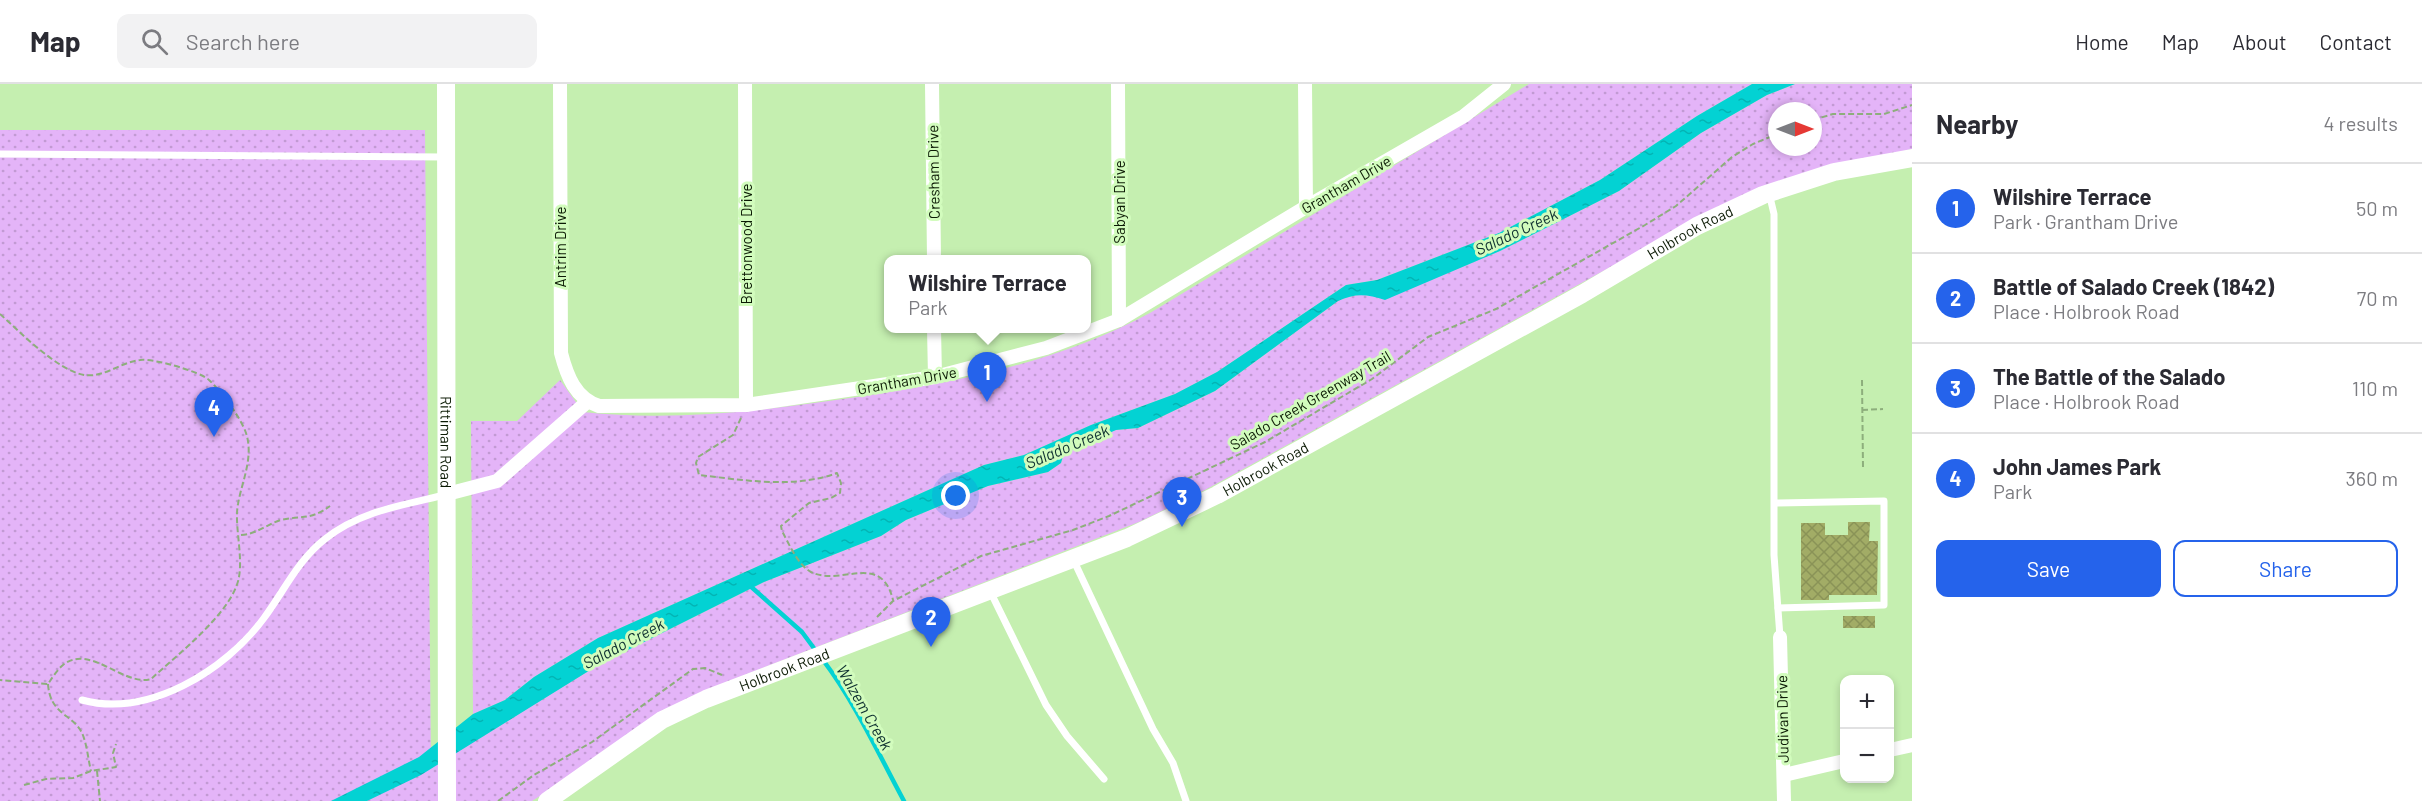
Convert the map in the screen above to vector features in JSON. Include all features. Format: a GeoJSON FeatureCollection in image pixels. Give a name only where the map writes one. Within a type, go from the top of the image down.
{"type":"FeatureCollection","features":[{"type":"Feature","properties":{"kind":"street","name":"Rittiman Road"},"geometry":{"type":"LineString","coordinates":[[446,84],[447,801]]}},
{"type":"Feature","properties":{"kind":"street","name":"Antrim Drive"},"geometry":{"type":"LineString","coordinates":[[560,84],[561,353],[571,383],[587,402]]}},
{"type":"Feature","properties":{"kind":"street","name":"Brettonwood Drive"},"geometry":{"type":"LineString","coordinates":[[746,84],[746,405]]}},
{"type":"Feature","properties":{"kind":"street","name":"Cresham Drive"},"geometry":{"type":"LineString","coordinates":[[932,84],[934,255]]}},
{"type":"Feature","properties":{"kind":"street","name":"Sabyan Drive"},"geometry":{"type":"LineString","coordinates":[[1118,84],[1119,320]]}},
{"type":"Feature","properties":{"kind":"street"},"geometry":{"type":"LineString","coordinates":[[1305,84],[1306,207]]}},
{"type":"Feature","properties":{"kind":"street","name":"Grantham Drive"},"geometry":{"type":"LineString","coordinates":[[1091,331],[1119,320],[1306,207],[1464,116],[1499,86]]}},
{"type":"Feature","properties":{"kind":"street","name":"Holbrook Road"},"geometry":{"type":"LineString","coordinates":[[547,801],[662,720],[872,628],[990,590],[1073,559],[1127,538],[1217,495],[1572,300],[1697,226],[1769,193],[1834,172],[1912,158]]}},
{"type":"Feature","properties":{"kind":"street"},"geometry":{"type":"LineString","coordinates":[[934,333],[935,377]]}},
{"type":"Feature","properties":{"kind":"street","name":"Grantham Drive"},"geometry":{"type":"LineString","coordinates":[[587,402],[599,406],[746,405],[935,377],[1046,348],[1085,333]]}},
{"type":"Feature","properties":{"kind":"street"},"geometry":{"type":"LineString","coordinates":[[447,494],[497,481],[587,402]]}},
{"type":"Feature","properties":{"kind":"street","name":"Judivan Drive"},"geometry":{"type":"LineString","coordinates":[[1780,637],[1784,801]]}},
{"type":"Feature","properties":{"kind":"street"},"geometry":{"type":"LineString","coordinates":[[1894,749],[1912,745]]}},
{"type":"Feature","properties":{"kind":"street"},"geometry":{"type":"LineString","coordinates":[[1784,775],[1840,762]]}},
{"type":"Feature","properties":{"kind":"lane"},"geometry":{"type":"LineString","coordinates":[[0,154],[446,157]]}},
{"type":"Feature","properties":{"kind":"lane"},"geometry":{"type":"LineString","coordinates":[[1769,193],[1774,214],[1774,555],[1780,637]]}},
{"type":"Feature","properties":{"kind":"lane"},"geometry":{"type":"LineString","coordinates":[[82,700],[99,705],[131,704],[194,679],[232,652],[263,620],[304,558],[338,529],[370,513],[447,494]]}},
{"type":"Feature","properties":{"kind":"lane"},"geometry":{"type":"LineString","coordinates":[[1774,503],[1884,501],[1884,605],[1778,608]]}},
{"type":"Feature","properties":{"kind":"lane"},"geometry":{"type":"LineString","coordinates":[[1073,559],[1153,729],[1173,763],[1186,801]]}},
{"type":"Feature","properties":{"kind":"lane"},"geometry":{"type":"LineString","coordinates":[[990,590],[1046,705],[1068,736],[1104,779]]}},
{"type":"Feature","properties":{"kind":"path"},"geometry":{"type":"LineString","coordinates":[[1822,117],[1833,114],[1884,114],[1912,105]]}},
{"type":"Feature","properties":{"kind":"path","name":"Salado Creek Greenway Trail"},"geometry":{"type":"LineString","coordinates":[[872,628],[882,609],[893,601],[981,556],[1073,530],[1109,516],[1264,442],[1372,379],[1428,337],[1496,309],[1646,225],[1676,206],[1732,157],[1752,144],[1768,138]]}},
{"type":"Feature","properties":{"kind":"path"},"geometry":{"type":"LineString","coordinates":[[0,314],[26,339],[73,372],[96,375],[139,360],[151,359],[208,378],[246,433],[248,469],[237,506],[240,535],[237,585],[211,625],[152,679],[143,681],[132,679],[98,661],[79,661],[64,664],[48,684],[49,696],[55,705],[82,731],[91,771]]}},
{"type":"Feature","properties":{"kind":"path"},"geometry":{"type":"LineString","coordinates":[[1862,380],[1863,467]]}},
{"type":"Feature","properties":{"kind":"path"},"geometry":{"type":"LineString","coordinates":[[746,405],[734,435],[698,457],[696,463],[699,475],[754,481],[792,481],[837,473],[841,483],[840,493],[831,498],[809,503],[781,526],[803,566],[811,572],[838,577],[860,571],[882,578],[890,587],[893,601]]}},
{"type":"Feature","properties":{"kind":"path"},"geometry":{"type":"LineString","coordinates":[[1862,410],[1883,409]]}},
{"type":"Feature","properties":{"kind":"path"},"geometry":{"type":"LineString","coordinates":[[240,535],[257,532],[280,520],[308,518],[330,506]]}},
{"type":"Feature","properties":{"kind":"path"},"geometry":{"type":"LineString","coordinates":[[498,801],[534,775],[592,742],[693,669],[705,668],[731,677]]}},
{"type":"Feature","properties":{"kind":"path"},"geometry":{"type":"LineString","coordinates":[[0,680],[48,684]]}},
{"type":"Feature","properties":{"kind":"path"},"geometry":{"type":"LineString","coordinates":[[24,785],[46,779],[73,778],[91,771],[116,767],[113,753],[116,744]]}},
{"type":"Feature","properties":{"kind":"path"},"geometry":{"type":"LineString","coordinates":[[97,771],[100,801]]}},
{"type":"Feature","properties":{"kind":"shaded area"},"geometry":{"type":"Polygon","coordinates":[[[1529,84],[1752,84],[1697,116],[1600,180],[1499,233],[1377,280],[1346,285],[1217,372],[1175,394],[1091,425],[1024,455],[984,465],[598,638],[534,677],[505,700],[473,714],[471,421],[517,421],[560,380],[583,412],[646,416],[710,414],[877,394],[957,380],[1036,359],[1113,331],[1150,313],[1529,84]]]}},
{"type":"Feature","properties":{"kind":"shaded area"},"geometry":{"type":"Polygon","coordinates":[[[1795,84],[1912,84],[1912,149],[1809,173],[1696,220],[1205,490],[1139,522],[719,685],[532,801],[0,801],[0,130],[425,130],[431,768],[600,664],[764,582],[881,536],[906,520],[988,486],[1048,472],[1061,463],[1064,453],[1116,430],[1138,428],[1215,391],[1338,301],[1362,295],[1385,299],[1500,251],[1619,191],[1701,133],[1767,95],[1795,84]]]}},
{"type":"Feature","properties":{"kind":"water","name":"Salado Creek"},"geometry":{"type":"Polygon","coordinates":[[[1752,84],[1795,84],[1767,95],[1701,133],[1619,191],[1500,251],[1385,300],[1361,295],[1338,301],[1215,391],[1138,428],[1116,430],[1064,453],[1061,463],[1048,472],[988,486],[906,520],[881,536],[764,582],[600,664],[421,775],[367,801],[331,801],[419,757],[473,714],[505,700],[534,677],[598,638],[984,465],[1024,455],[1091,425],[1175,394],[1217,372],[1346,285],[1377,280],[1499,233],[1600,180],[1697,116],[1752,84]]]}},
{"type":"Feature","properties":{"kind":"building"},"geometry":{"type":"Polygon","coordinates":[[[1848,522],[1870,522],[1869,541],[1878,541],[1877,595],[1829,595],[1829,600],[1801,600],[1801,523],[1825,523],[1825,535],[1848,535],[1848,522]]]}},
{"type":"Feature","properties":{"kind":"building"},"geometry":{"type":"Polygon","coordinates":[[[1843,616],[1875,616],[1875,628],[1843,628],[1843,616]]]}},
{"type":"Feature","properties":{"kind":"waterway","name":"Walzem Creek"},"geometry":{"type":"LineString","coordinates":[[748,584],[802,632],[816,651]]}},
{"type":"Feature","properties":{"kind":"waterway","name":"Walzem Creek"},"geometry":{"type":"LineString","coordinates":[[823,660],[856,711],[904,801]]}},
{"type":"Feature","properties":{"kind":"place","name":"Wilshire Terrace"},"geometry":{"type":"Point","coordinates":[987,402]}},
{"type":"Feature","properties":{"kind":"place","name":"John James Park"},"geometry":{"type":"Point","coordinates":[214,437]}},
{"type":"Feature","properties":{"kind":"place","name":"The Battle of the Salado"},"geometry":{"type":"Point","coordinates":[1182,527]}},
{"type":"Feature","properties":{"kind":"place","name":"Battle of Salado Creek (1842)"},"geometry":{"type":"Point","coordinates":[931,647]}}]}
